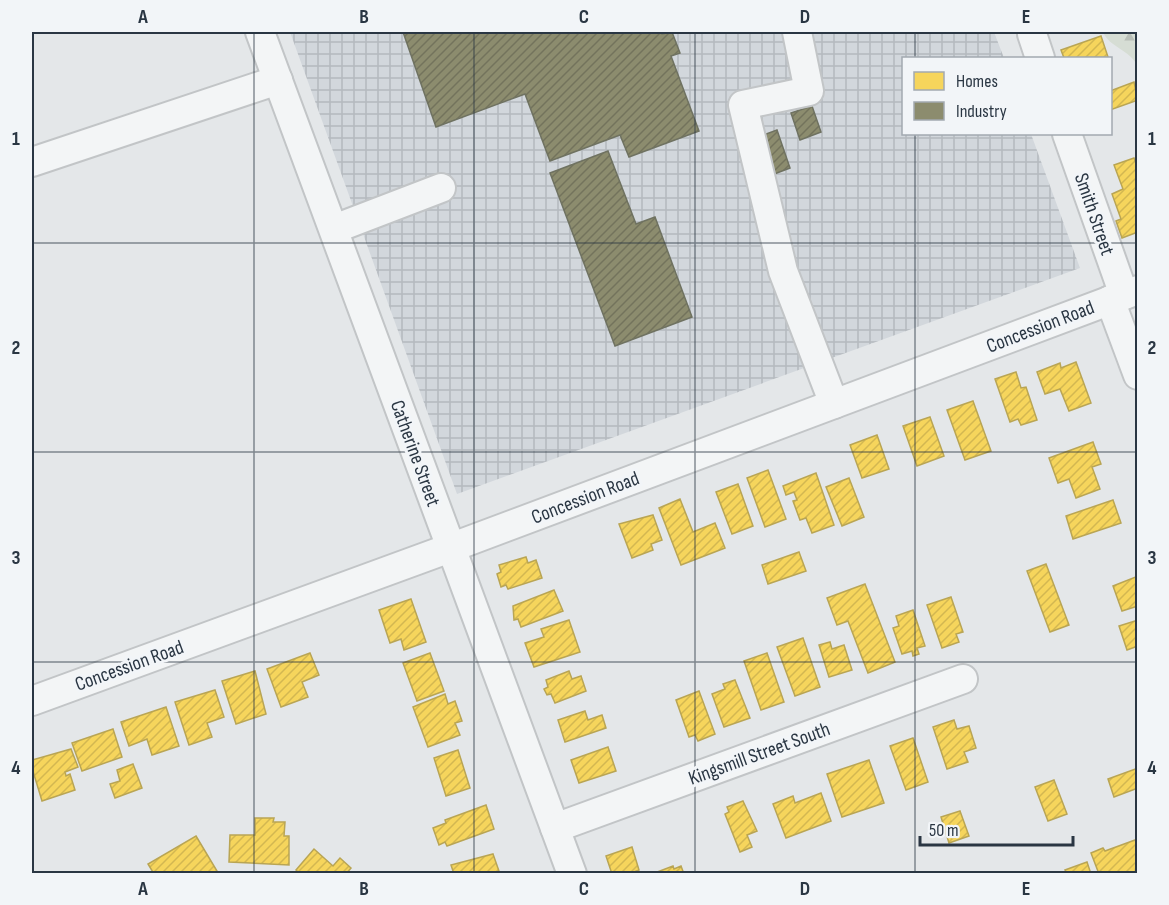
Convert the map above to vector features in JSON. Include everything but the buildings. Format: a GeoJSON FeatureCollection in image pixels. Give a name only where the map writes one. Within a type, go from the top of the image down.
{"type":"FeatureCollection","features":[{"type":"Feature","properties":{"kind":"street","name":"Catherine Street"},"geometry":{"type":"LineString","coordinates":[[260,32],[572,873]]}},
{"type":"Feature","properties":{"kind":"street"},"geometry":{"type":"LineString","coordinates":[[797,32],[809,91],[743,105],[783,271],[834,404]]}},
{"type":"Feature","properties":{"kind":"street"},"geometry":{"type":"LineString","coordinates":[[32,162],[278,80]]}},
{"type":"Feature","properties":{"kind":"street","name":"Smith Street"},"geometry":{"type":"LineString","coordinates":[[1067,135],[1124,295],[1137,375]]}},
{"type":"Feature","properties":{"kind":"street"},"geometry":{"type":"LineString","coordinates":[[334,229],[441,188]]}},
{"type":"Feature","properties":{"kind":"street","name":"Concession Road"},"geometry":{"type":"LineString","coordinates":[[32,701],[450,548],[1124,295]]}},
{"type":"Feature","properties":{"kind":"street","name":"Kingsmill Street South"},"geometry":{"type":"LineString","coordinates":[[555,828],[963,680]]}},
{"type":"Feature","properties":{"kind":"shaded area"},"geometry":{"type":"Polygon","coordinates":[[[290,32],[994,32],[1004,57],[902,57],[902,135],[1031,135],[1080,268],[457,494],[290,32]]]}},
{"type":"Feature","properties":{"kind":"green space"},"geometry":{"type":"Polygon","coordinates":[[[1103,32],[1137,32],[1137,65],[1130,56],[1110,41],[1103,32]]]}}]}
